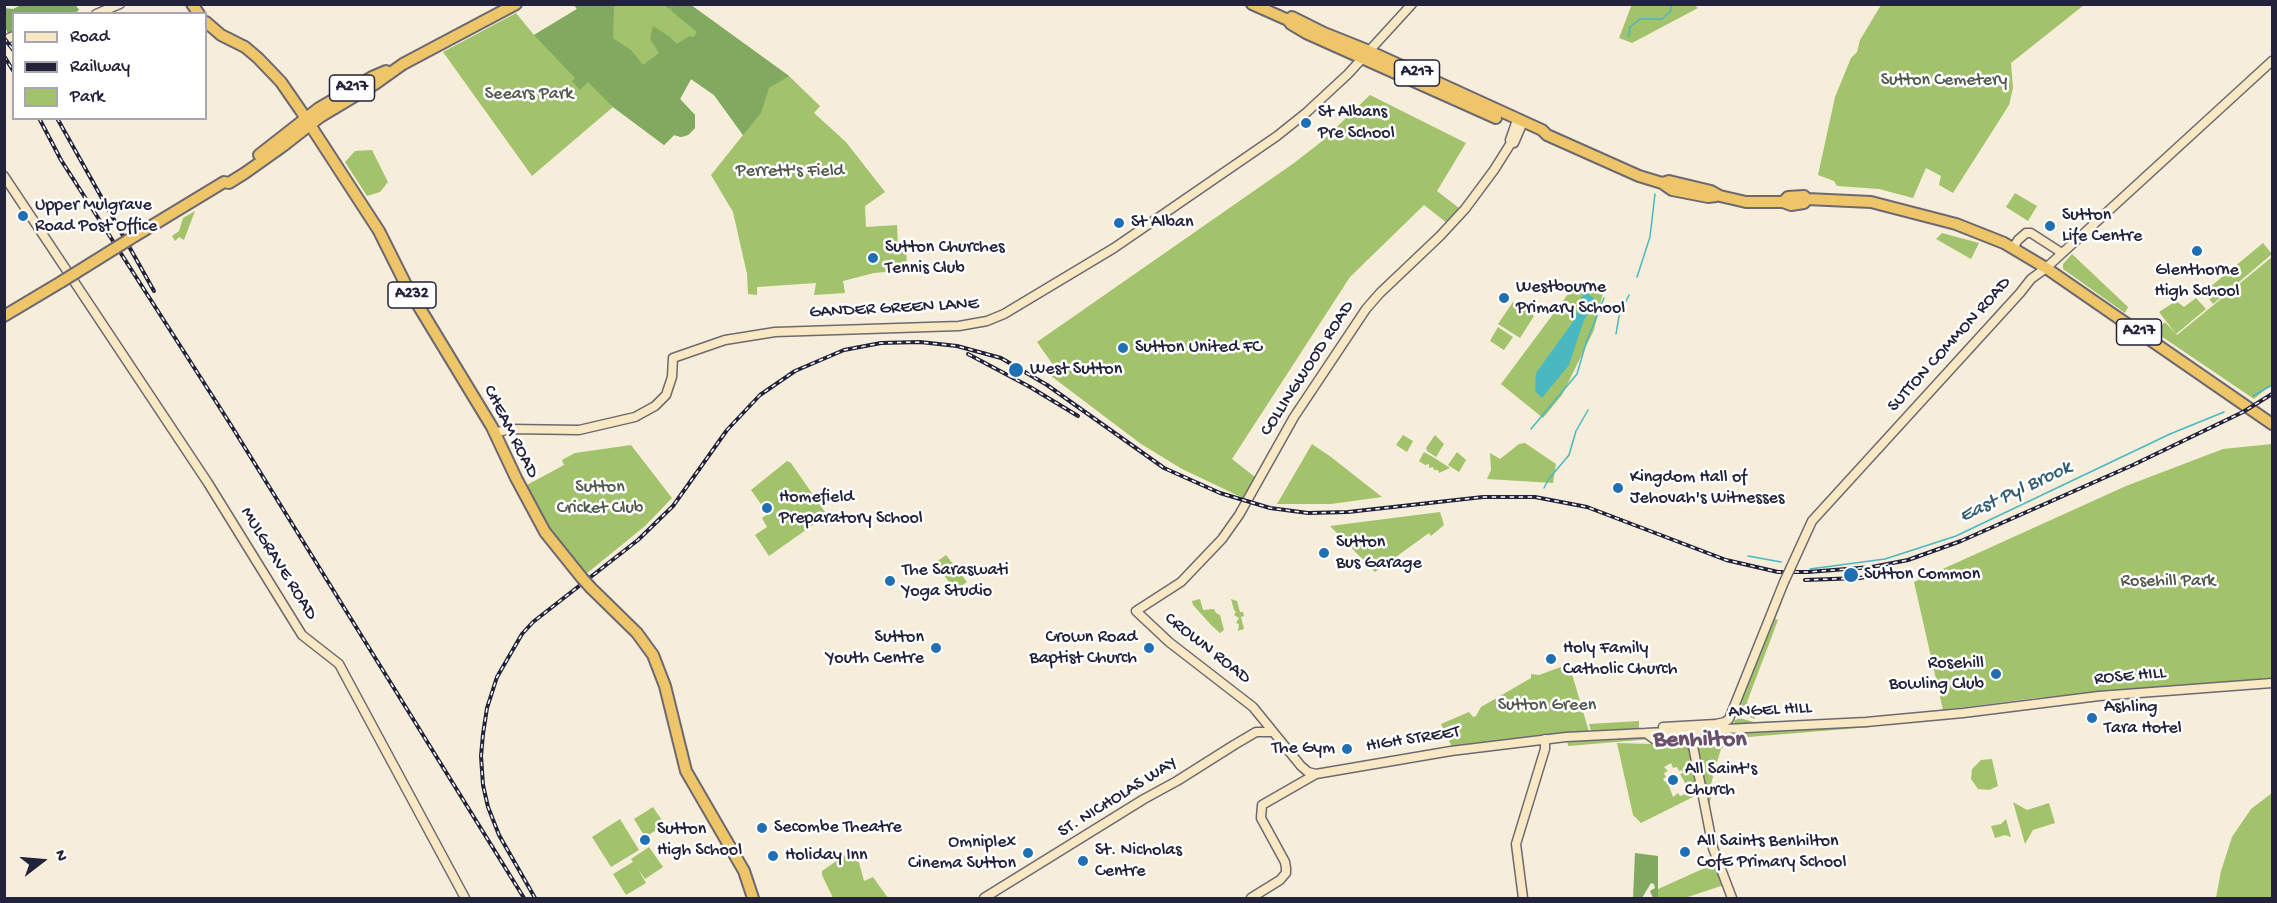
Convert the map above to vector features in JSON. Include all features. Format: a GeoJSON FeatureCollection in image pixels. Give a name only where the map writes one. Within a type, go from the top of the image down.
{"type":"FeatureCollection","features":[{"type":"Feature","properties":{"kind":"highway","name":"A217"},"geometry":{"type":"LineString","coordinates":[[4,316],[224,182],[229,183],[262,162],[308,121],[403,64],[516,4]]}},
{"type":"Feature","properties":{"kind":"highway","name":"A217"},"geometry":{"type":"LineString","coordinates":[[1252,4],[1288,20],[1306,33],[1366,54],[1519,124],[1540,136],[1547,135],[1639,176],[1662,183],[1669,181],[1711,191],[1720,196],[1746,202],[1783,202],[1788,197],[1804,196],[1807,199],[1849,200],[1889,206],[1956,224],[2013,248],[2272,424]]}},
{"type":"Feature","properties":{"kind":"highway","name":"A232"},"geometry":{"type":"LineString","coordinates":[[207,23],[221,35],[245,47],[269,69],[281,81],[308,121]]}},
{"type":"Feature","properties":{"kind":"highway","name":"CHEAM ROAD"},"geometry":{"type":"LineString","coordinates":[[308,121],[367,210],[407,287],[495,433],[545,532],[582,578],[637,633],[653,655],[665,686],[687,771],[744,871],[753,898]]}},
{"type":"Feature","properties":{"kind":"highway","name":"A217"},"geometry":{"type":"LineString","coordinates":[[4,323],[22,310],[24,305]]}},
{"type":"Feature","properties":{"kind":"highway","name":"CHEAM ROAD"},"geometry":{"type":"LineString","coordinates":[[729,844],[749,898]]}},
{"type":"Feature","properties":{"kind":"street"},"geometry":{"type":"LineString","coordinates":[[101,12],[120,4]]}},
{"type":"Feature","properties":{"kind":"street","name":"GANDER GREEN LANE"},"geometry":{"type":"LineString","coordinates":[[495,433],[510,429],[579,430],[635,417],[656,406],[666,395],[672,377],[673,358],[725,340],[775,332],[959,326],[996,318],[1017,308],[1114,249],[1277,136],[1307,112],[1366,54],[1412,4]]}},
{"type":"Feature","properties":{"kind":"street","name":"SUTTON COMMON ROAD"},"geometry":{"type":"LineString","coordinates":[[1733,711],[1784,582],[1812,521],[2031,279],[2044,270],[2272,61]]}},
{"type":"Feature","properties":{"kind":"street","name":"COLLINGWOOD ROAD"},"geometry":{"type":"LineString","coordinates":[[1136,610],[1181,582],[1222,540],[1239,515],[1294,417],[1368,305],[1457,219],[1483,186],[1511,143],[1510,140],[1519,124]]}},
{"type":"Feature","properties":{"kind":"street","name":"MULGRAVE ROAD"},"geometry":{"type":"LineString","coordinates":[[4,176],[202,473],[302,635],[339,664],[465,898]]}},
{"type":"Feature","properties":{"kind":"street"},"geometry":{"type":"LineString","coordinates":[[2013,248],[2026,233],[2062,253]]}},
{"type":"Feature","properties":{"kind":"street","name":"CROWN ROAD"},"geometry":{"type":"LineString","coordinates":[[1136,610],[1178,649],[1258,713],[1301,766],[1308,772],[1316,774]]}},
{"type":"Feature","properties":{"kind":"street","name":"ROSE HILL"},"geometry":{"type":"LineString","coordinates":[[1990,709],[2118,695],[2272,683]]}},
{"type":"Feature","properties":{"kind":"street","name":"ANGEL HILL"},"geometry":{"type":"LineString","coordinates":[[1647,733],[1866,722],[1990,709]]}},
{"type":"Feature","properties":{"kind":"street","name":"ANGEL HILL"},"geometry":{"type":"LineString","coordinates":[[1647,733],[1657,728],[1721,723],[1728,721],[1733,711]]}},
{"type":"Feature","properties":{"kind":"street"},"geometry":{"type":"LineString","coordinates":[[1256,732],[1262,722],[1258,713]]}},
{"type":"Feature","properties":{"kind":"street"},"geometry":{"type":"LineString","coordinates":[[1256,732],[1272,732]]}},
{"type":"Feature","properties":{"kind":"street","name":"ST. NICHOLAS WAY"},"geometry":{"type":"LineString","coordinates":[[984,898],[1256,732]]}},
{"type":"Feature","properties":{"kind":"street"},"geometry":{"type":"LineString","coordinates":[[1647,733],[1654,739],[1684,740],[1693,746],[1713,848],[1732,898]]}},
{"type":"Feature","properties":{"kind":"street","name":"HIGH STREET"},"geometry":{"type":"LineString","coordinates":[[1251,898],[1283,877],[1286,868],[1262,818],[1262,805],[1316,774],[1406,758],[1545,739],[1647,733]]}},
{"type":"Feature","properties":{"kind":"street"},"geometry":{"type":"LineString","coordinates":[[1523,898],[1516,844],[1545,749],[1545,739]]}},
{"type":"Feature","properties":{"kind":"street"},"geometry":{"type":"LineString","coordinates":[[1297,784],[1302,780],[1301,766]]}},
{"type":"Feature","properties":{"kind":"green space"},"geometry":{"type":"Polygon","coordinates":[[[75,4],[79,10],[76,12],[12,12],[12,33],[9,35],[5,28],[4,8],[13,9],[21,5],[75,4]]]}},
{"type":"Feature","properties":{"kind":"green space"},"geometry":{"type":"Polygon","coordinates":[[[1632,4],[1694,5],[1698,8],[1632,43],[1619,38],[1632,4]]]}},
{"type":"Feature","properties":{"kind":"green space","name":"Perrett's Field"},"geometry":{"type":"Polygon","coordinates":[[[574,5],[691,5],[789,76],[820,106],[814,113],[846,142],[885,192],[865,206],[866,227],[897,225],[898,247],[906,246],[907,270],[874,273],[843,281],[845,293],[814,295],[816,283],[757,287],[757,295],[748,294],[747,274],[733,212],[711,175],[743,135],[714,95],[691,79],[680,99],[695,115],[695,128],[688,135],[681,137],[674,135],[664,145],[613,107],[532,176],[443,52],[516,13],[534,35],[577,9],[574,5]]]}},
{"type":"Feature","properties":{"kind":"green space"},"geometry":{"type":"Polygon","coordinates":[[[574,5],[617,5],[614,7],[613,38],[631,50],[643,65],[659,53],[650,39],[653,26],[677,44],[689,36],[694,37],[697,32],[670,10],[674,6],[669,9],[664,5],[691,5],[789,76],[769,88],[761,113],[743,135],[714,95],[691,79],[680,99],[695,115],[695,128],[688,135],[681,137],[674,135],[664,145],[613,107],[588,82],[580,90],[572,81],[575,78],[534,35],[577,9],[574,5]]]}},
{"type":"Feature","properties":{"kind":"green space","name":"Sutton Cemetery"},"geometry":{"type":"Polygon","coordinates":[[[1881,5],[2084,5],[2011,63],[2013,88],[2009,105],[1953,193],[1939,185],[1941,176],[1926,168],[1913,198],[1879,189],[1837,186],[1834,181],[1818,175],[1835,97],[1851,58],[1857,52],[1860,40],[1881,5]]]}},
{"type":"Feature","properties":{"kind":"green space"},"geometry":{"type":"Polygon","coordinates":[[[1370,95],[1466,143],[1437,191],[1459,208],[1447,223],[1424,205],[1350,277],[1232,459],[1255,477],[1243,498],[1182,469],[1141,444],[1051,376],[1056,369],[1037,342],[1294,163],[1321,142],[1370,95]]]}},
{"type":"Feature","properties":{"kind":"green space"},"geometry":{"type":"Polygon","coordinates":[[[372,150],[388,182],[380,192],[367,196],[345,162],[355,151],[372,150]]]}},
{"type":"Feature","properties":{"kind":"green space"},"geometry":{"type":"Polygon","coordinates":[[[2015,193],[2037,206],[2028,221],[2006,207],[2015,193]]]}},
{"type":"Feature","properties":{"kind":"green space"},"geometry":{"type":"Polygon","coordinates":[[[195,211],[184,240],[179,237],[175,241],[172,236],[179,231],[183,218],[195,211]]]}},
{"type":"Feature","properties":{"kind":"green space"},"geometry":{"type":"Polygon","coordinates":[[[1942,233],[1979,243],[1971,259],[1936,239],[1942,233]]]}},
{"type":"Feature","properties":{"kind":"green space"},"geometry":{"type":"Polygon","coordinates":[[[2263,243],[2272,254],[2213,304],[2204,292],[2263,243]]]}},
{"type":"Feature","properties":{"kind":"green space"},"geometry":{"type":"Polygon","coordinates":[[[2072,254],[2128,307],[2125,313],[2063,269],[2063,264],[2072,254]]]}},
{"type":"Feature","properties":{"kind":"green space"},"geometry":{"type":"Polygon","coordinates":[[[2272,257],[2272,384],[2254,399],[2155,332],[2165,322],[2177,335],[2272,257]]]}},
{"type":"Feature","properties":{"kind":"green space"},"geometry":{"type":"Polygon","coordinates":[[[1577,282],[1603,293],[1594,330],[1562,395],[1543,418],[1501,384],[1577,282]]]}},
{"type":"Feature","properties":{"kind":"green space"},"geometry":{"type":"Polygon","coordinates":[[[2196,298],[2206,309],[2176,334],[2159,312],[2176,301],[2184,307],[2196,298]]]}},
{"type":"Feature","properties":{"kind":"green space"},"geometry":{"type":"Polygon","coordinates":[[[1513,302],[1534,316],[1520,338],[1498,324],[1513,302]]]}},
{"type":"Feature","properties":{"kind":"green space"},"geometry":{"type":"Polygon","coordinates":[[[1498,327],[1513,337],[1504,350],[1490,341],[1498,327]]]}},
{"type":"Feature","properties":{"kind":"green space"},"geometry":{"type":"Polygon","coordinates":[[[1403,435],[1413,441],[1407,452],[1396,445],[1403,435]]]}},
{"type":"Feature","properties":{"kind":"green space"},"geometry":{"type":"Polygon","coordinates":[[[1435,435],[1444,444],[1436,457],[1426,448],[1435,435]]]}},
{"type":"Feature","properties":{"kind":"green space"},"geometry":{"type":"Polygon","coordinates":[[[1525,443],[1556,464],[1553,483],[1487,479],[1491,470],[1490,453],[1500,459],[1519,444],[1525,443]]]}},
{"type":"Feature","properties":{"kind":"green space"},"geometry":{"type":"Polygon","coordinates":[[[1312,444],[1382,497],[1331,504],[1277,504],[1312,444]]]}},
{"type":"Feature","properties":{"kind":"green space","name":"Rosehill Park"},"geometry":{"type":"Polygon","coordinates":[[[2272,444],[2272,678],[2036,698],[1943,710],[1914,582],[2126,486],[2223,449],[2272,444]]]}},
{"type":"Feature","properties":{"kind":"green space","name":"Sutton Cricket Club"},"geometry":{"type":"Polygon","coordinates":[[[631,445],[672,498],[645,526],[586,574],[559,544],[536,509],[525,486],[564,465],[562,460],[575,453],[631,445]]]}},
{"type":"Feature","properties":{"kind":"green space"},"geometry":{"type":"Polygon","coordinates":[[[1424,452],[1450,468],[1439,473],[1433,467],[1429,468],[1429,464],[1425,465],[1419,461],[1424,452]]]}},
{"type":"Feature","properties":{"kind":"green space"},"geometry":{"type":"Polygon","coordinates":[[[1457,452],[1466,460],[1459,472],[1448,465],[1457,452]]]}},
{"type":"Feature","properties":{"kind":"green space"},"geometry":{"type":"Polygon","coordinates":[[[787,461],[791,463],[827,515],[769,556],[755,535],[767,527],[762,518],[768,514],[751,490],[787,461]]]}},
{"type":"Feature","properties":{"kind":"green space"},"geometry":{"type":"Polygon","coordinates":[[[1440,512],[1444,525],[1431,536],[1429,533],[1375,572],[1330,526],[1440,512]]]}},
{"type":"Feature","properties":{"kind":"green space"},"geometry":{"type":"Polygon","coordinates":[[[946,555],[967,582],[955,590],[935,563],[946,555]]]}},
{"type":"Feature","properties":{"kind":"green space"},"geometry":{"type":"Polygon","coordinates":[[[1200,599],[1203,610],[1214,609],[1220,615],[1224,630],[1220,633],[1193,605],[1192,601],[1200,599]]]}},
{"type":"Feature","properties":{"kind":"green space"},"geometry":{"type":"Polygon","coordinates":[[[1231,599],[1237,601],[1240,612],[1243,612],[1244,616],[1241,617],[1244,629],[1238,631],[1239,624],[1236,623],[1239,618],[1234,615],[1236,612],[1231,599]]]}},
{"type":"Feature","properties":{"kind":"green space"},"geometry":{"type":"Polygon","coordinates":[[[1776,600],[1782,602],[1775,619],[1778,620],[1747,702],[1755,719],[1744,714],[1738,701],[1776,600]]]}},
{"type":"Feature","properties":{"kind":"green space","name":"Sutton Green"},"geometry":{"type":"Polygon","coordinates":[[[1569,664],[1590,735],[1454,751],[1441,724],[1469,712],[1473,717],[1476,716],[1481,707],[1531,678],[1531,674],[1539,675],[1569,664]]]}},
{"type":"Feature","properties":{"kind":"green space"},"geometry":{"type":"Polygon","coordinates":[[[1739,718],[1754,722],[1861,718],[1735,726],[1734,721],[1739,718]]]}},
{"type":"Feature","properties":{"kind":"green space"},"geometry":{"type":"Polygon","coordinates":[[[1639,721],[1639,732],[1592,735],[1589,724],[1639,721]]]}},
{"type":"Feature","properties":{"kind":"green space"},"geometry":{"type":"Polygon","coordinates":[[[1870,724],[1871,727],[1736,738],[1735,733],[1870,724]]]}},
{"type":"Feature","properties":{"kind":"green space"},"geometry":{"type":"Polygon","coordinates":[[[1732,731],[1732,740],[1721,749],[1711,784],[1714,786],[1708,809],[1694,745],[1665,733],[1732,731]]]}},
{"type":"Feature","properties":{"kind":"green space"},"geometry":{"type":"Polygon","coordinates":[[[1646,734],[1652,739],[1568,746],[1567,740],[1646,734]]]}},
{"type":"Feature","properties":{"kind":"green space"},"geometry":{"type":"Polygon","coordinates":[[[1617,743],[1688,745],[1699,794],[1641,823],[1633,815],[1617,743]],[[1671,763],[1664,767],[1668,771],[1664,773],[1666,777],[1663,779],[1667,781],[1673,797],[1678,793],[1680,796],[1688,793],[1685,790],[1688,788],[1680,774],[1683,773],[1682,770],[1679,771],[1677,767],[1673,768],[1671,763]]]}},
{"type":"Feature","properties":{"kind":"green space"},"geometry":{"type":"Polygon","coordinates":[[[1992,759],[1998,786],[1989,790],[1978,789],[1971,779],[1972,769],[1981,760],[1992,759]]]}},
{"type":"Feature","properties":{"kind":"green space"},"geometry":{"type":"Polygon","coordinates":[[[2272,793],[2272,898],[2216,898],[2221,871],[2232,837],[2251,809],[2272,793]]]}},
{"type":"Feature","properties":{"kind":"green space"},"geometry":{"type":"Polygon","coordinates":[[[2013,802],[2027,810],[2049,803],[2055,823],[2033,830],[2025,844],[2013,802]]]}},
{"type":"Feature","properties":{"kind":"green space"},"geometry":{"type":"Polygon","coordinates":[[[653,807],[665,825],[645,837],[634,819],[653,807]]]}},
{"type":"Feature","properties":{"kind":"green space"},"geometry":{"type":"Polygon","coordinates":[[[620,819],[639,850],[611,867],[592,837],[620,819]]]}},
{"type":"Feature","properties":{"kind":"green space"},"geometry":{"type":"Polygon","coordinates":[[[2006,819],[2011,837],[2005,835],[1995,838],[1991,826],[2001,824],[2006,819]]]}},
{"type":"Feature","properties":{"kind":"green space"},"geometry":{"type":"Polygon","coordinates":[[[649,847],[663,867],[645,879],[638,869],[646,883],[626,895],[613,874],[633,862],[631,859],[649,847]]]}},
{"type":"Feature","properties":{"kind":"green space"},"geometry":{"type":"Polygon","coordinates":[[[855,848],[864,881],[873,877],[888,898],[833,898],[822,871],[855,848]]]}},
{"type":"Feature","properties":{"kind":"green space"},"geometry":{"type":"Polygon","coordinates":[[[1635,853],[1658,856],[1658,898],[1653,898],[1650,891],[1655,888],[1651,883],[1642,898],[1633,898],[1635,853]]]}},
{"type":"Feature","properties":{"kind":"green space"},"geometry":{"type":"Polygon","coordinates":[[[1716,863],[1724,885],[1685,898],[1658,898],[1658,889],[1716,863]]]}},
{"type":"Feature","properties":{"kind":"water"},"geometry":{"type":"Polygon","coordinates":[[[1587,293],[1595,299],[1584,320],[1569,365],[1542,398],[1535,391],[1536,373],[1575,319],[1582,296],[1587,293]]]}},
{"type":"Feature","properties":{"kind":"waterway"},"geometry":{"type":"LineString","coordinates":[[1629,37],[1630,27],[1640,19],[1662,19],[1670,12],[1672,4]]}},
{"type":"Feature","properties":{"kind":"waterway"},"geometry":{"type":"LineString","coordinates":[[1637,277],[1650,237],[1655,194]]}},
{"type":"Feature","properties":{"kind":"waterway"},"geometry":{"type":"LineString","coordinates":[[1616,334],[1619,316],[1629,295]]}},
{"type":"Feature","properties":{"kind":"waterway"},"geometry":{"type":"LineString","coordinates":[[1531,429],[1577,374],[1586,343],[1604,298]]}},
{"type":"Feature","properties":{"kind":"waterway","name":"East Pyl Brook"},"geometry":{"type":"LineString","coordinates":[[2253,396],[2272,385]]}},
{"type":"Feature","properties":{"kind":"waterway"},"geometry":{"type":"LineString","coordinates":[[1544,488],[1569,455],[1576,431],[1588,410]]}},
{"type":"Feature","properties":{"kind":"waterway","name":"East Pyl Brook"},"geometry":{"type":"LineString","coordinates":[[1810,569],[1885,559],[1956,536],[2170,434],[2224,412]]}},
{"type":"Feature","properties":{"kind":"waterway","name":"East Pyl Brook"},"geometry":{"type":"LineString","coordinates":[[1748,556],[1781,562]]}},
{"type":"Feature","properties":{"kind":"railway"},"geometry":{"type":"LineString","coordinates":[[4,38],[12,48]]}},
{"type":"Feature","properties":{"kind":"railway"},"geometry":{"type":"LineString","coordinates":[[4,56],[12,69]]}},
{"type":"Feature","properties":{"kind":"railway"},"geometry":{"type":"LineString","coordinates":[[40,120],[61,160],[229,422],[524,898]]}},
{"type":"Feature","properties":{"kind":"railway"},"geometry":{"type":"LineString","coordinates":[[58,120],[154,291]]}},
{"type":"Feature","properties":{"kind":"railway"},"geometry":{"type":"LineString","coordinates":[[535,898],[499,835],[488,807],[483,785],[481,756],[483,734],[487,708],[497,677],[522,634],[533,622],[638,540],[673,506],[727,430],[760,395],[795,371],[844,350],[881,343],[920,342],[957,346],[1001,358],[1047,385],[1164,468],[1220,493],[1270,508],[1308,513],[1348,512],[1483,497],[1535,497],[1587,507],[1726,560],[1778,572],[1872,567],[1908,560],[1961,541],[2133,465],[2243,412],[2272,394]]}},
{"type":"Feature","properties":{"kind":"railway"},"geometry":{"type":"LineString","coordinates":[[968,354],[1078,416]]}},
{"type":"Feature","properties":{"kind":"railway"},"geometry":{"type":"LineString","coordinates":[[1805,580],[1860,578],[1894,571]]}},
{"type":"Feature","properties":{"kind":"place","name":"St Albans Pre School"},"geometry":{"type":"Point","coordinates":[1306,123]}},
{"type":"Feature","properties":{"kind":"place","name":"Upper Mulgrave Road Post Office"},"geometry":{"type":"Point","coordinates":[23,216]}},
{"type":"Feature","properties":{"kind":"place","name":"St Alban"},"geometry":{"type":"Point","coordinates":[1119,223]}},
{"type":"Feature","properties":{"kind":"place","name":"Sutton Life Centre"},"geometry":{"type":"Point","coordinates":[2050,226]}},
{"type":"Feature","properties":{"kind":"place","name":"Glenthorne High School"},"geometry":{"type":"Point","coordinates":[2197,251]}},
{"type":"Feature","properties":{"kind":"place","name":"Sutton Churches Tennis Club"},"geometry":{"type":"Point","coordinates":[873,258]}},
{"type":"Feature","properties":{"kind":"place","name":"Westbourne Primary School"},"geometry":{"type":"Point","coordinates":[1504,298]}},
{"type":"Feature","properties":{"kind":"place","name":"Sutton United FC"},"geometry":{"type":"Point","coordinates":[1123,348]}},
{"type":"Feature","properties":{"kind":"place","name":"West Sutton"},"geometry":{"type":"Point","coordinates":[1016,370]}},
{"type":"Feature","properties":{"kind":"place","name":"Kingdom Hall of Jehovah's Witnesses"},"geometry":{"type":"Point","coordinates":[1618,488]}},
{"type":"Feature","properties":{"kind":"place","name":"Homefield Preparatory School"},"geometry":{"type":"Point","coordinates":[767,508]}},
{"type":"Feature","properties":{"kind":"place","name":"Sutton Bus Garage"},"geometry":{"type":"Point","coordinates":[1324,553]}},
{"type":"Feature","properties":{"kind":"place","name":"Sutton Common"},"geometry":{"type":"Point","coordinates":[1851,575]}},
{"type":"Feature","properties":{"kind":"place","name":"The Saraswati Yoga Studio"},"geometry":{"type":"Point","coordinates":[890,581]}},
{"type":"Feature","properties":{"kind":"place","name":"Sutton Youth Centre"},"geometry":{"type":"Point","coordinates":[936,648]}},
{"type":"Feature","properties":{"kind":"place","name":"Crown Road Baptist Church"},"geometry":{"type":"Point","coordinates":[1149,648]}},
{"type":"Feature","properties":{"kind":"place","name":"Holy Family Catholic Church"},"geometry":{"type":"Point","coordinates":[1551,659]}},
{"type":"Feature","properties":{"kind":"place","name":"Rosehill Bowling Club"},"geometry":{"type":"Point","coordinates":[1996,674]}},
{"type":"Feature","properties":{"kind":"place","name":"Ashling Tara Hotel"},"geometry":{"type":"Point","coordinates":[2092,718]}},
{"type":"Feature","properties":{"kind":"place","name":"The Gym"},"geometry":{"type":"Point","coordinates":[1347,749]}},
{"type":"Feature","properties":{"kind":"place","name":"All Saint's Church"},"geometry":{"type":"Point","coordinates":[1673,780]}},
{"type":"Feature","properties":{"kind":"place","name":"Secombe Theatre"},"geometry":{"type":"Point","coordinates":[762,828]}},
{"type":"Feature","properties":{"kind":"place","name":"Sutton High School"},"geometry":{"type":"Point","coordinates":[645,840]}},
{"type":"Feature","properties":{"kind":"place","name":"All Saints Benhilton CofE Primary School"},"geometry":{"type":"Point","coordinates":[1685,852]}},
{"type":"Feature","properties":{"kind":"place","name":"Omniplex Cinema Sutton"},"geometry":{"type":"Point","coordinates":[1028,853]}},
{"type":"Feature","properties":{"kind":"place","name":"Holiday Inn"},"geometry":{"type":"Point","coordinates":[773,856]}},
{"type":"Feature","properties":{"kind":"place","name":"St. Nicholas Centre"},"geometry":{"type":"Point","coordinates":[1083,861]}},
{"type":"Feature","properties":{"kind":"district","name":"Benhilton"},"geometry":{"type":"Point","coordinates":[1700,741]}},
{"type":"Feature","properties":{"kind":"park label","name":"Seears Park"},"geometry":{"type":"Point","coordinates":[529,95]}}]}
